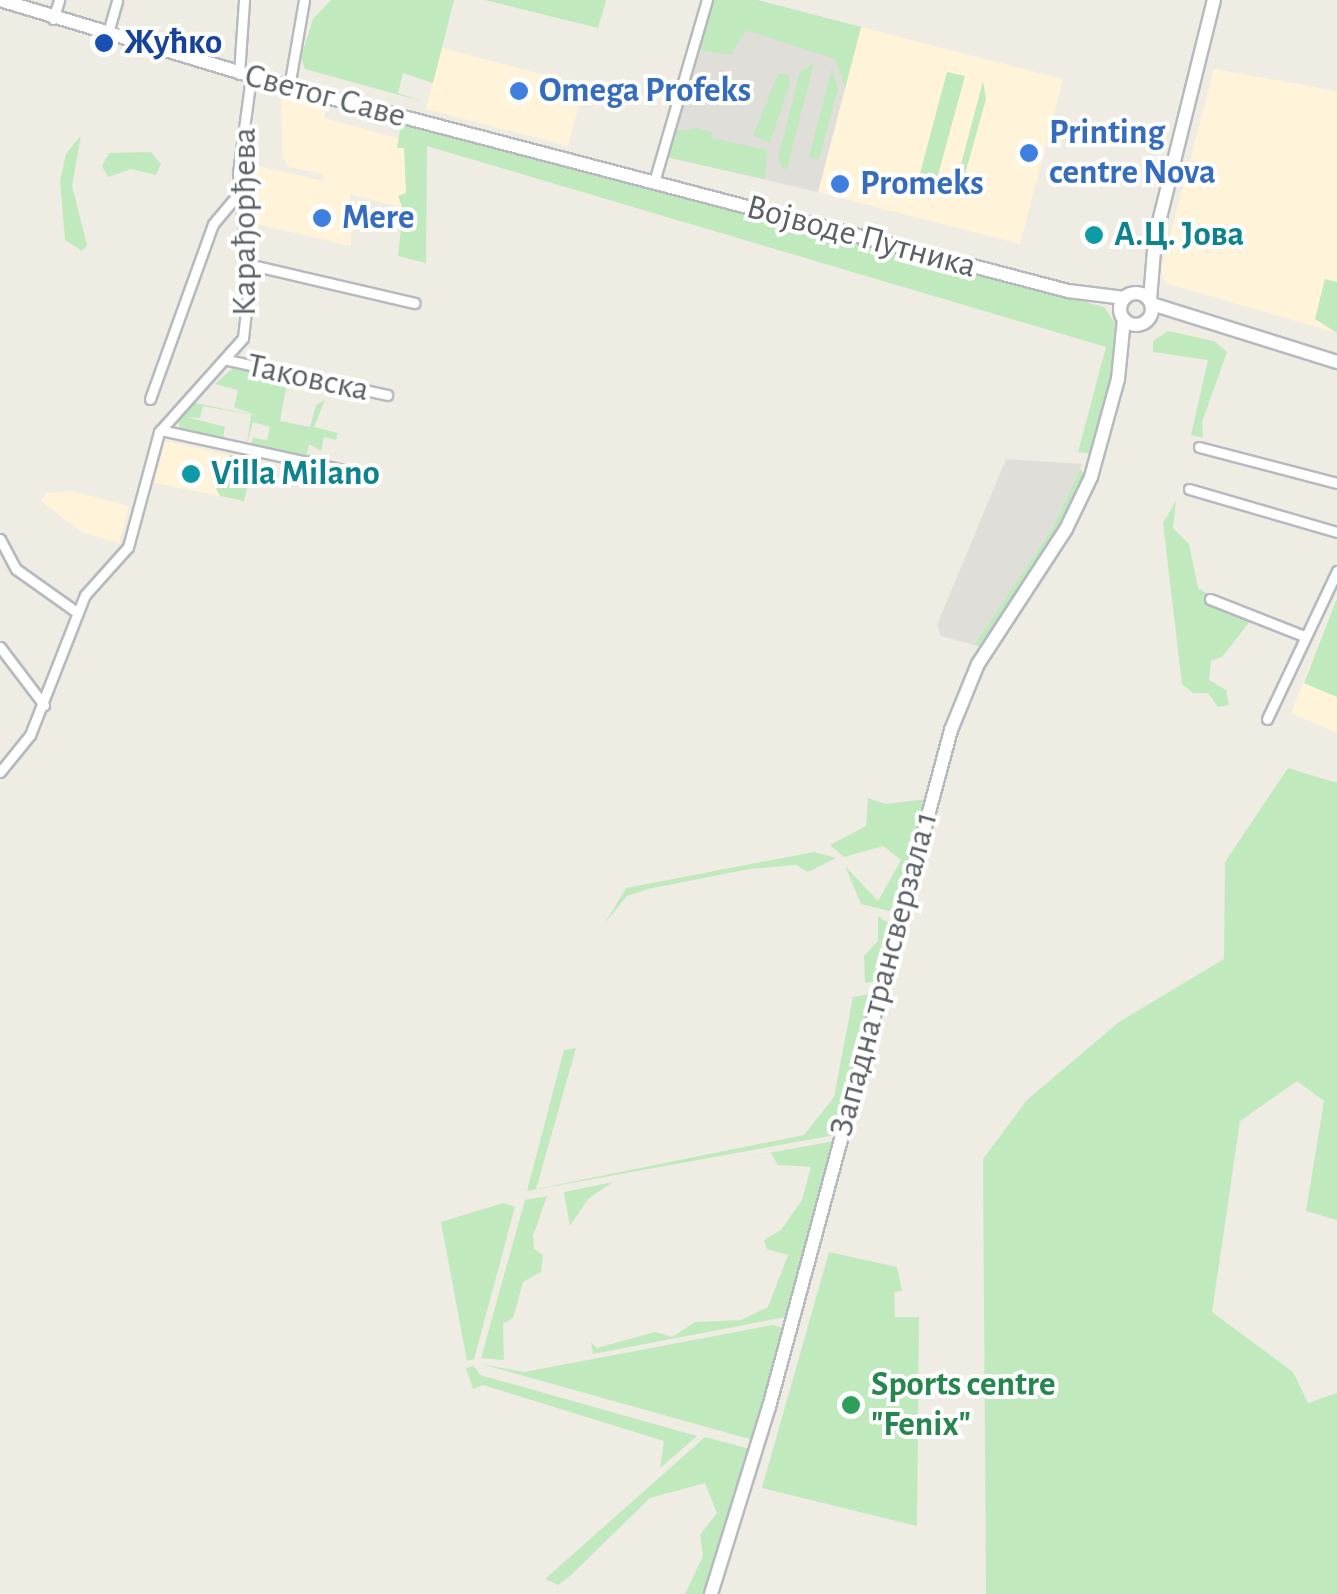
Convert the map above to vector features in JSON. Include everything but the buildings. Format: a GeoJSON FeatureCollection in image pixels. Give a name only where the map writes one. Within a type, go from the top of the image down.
{"type":"FeatureCollection","features":[{"type":"Feature","properties":{"kind":"main road","name":"Светог Саве"},"geometry":{"type":"LineString","coordinates":[[0,0],[107,36],[245,75],[654,182]]}},
{"type":"Feature","properties":{"kind":"main road"},"geometry":{"type":"LineString","coordinates":[[1155,238],[1214,0]]}},
{"type":"Feature","properties":{"kind":"main road","name":"Војводе Путника"},"geometry":{"type":"LineString","coordinates":[[654,182],[1068,291],[1151,302]]}},
{"type":"Feature","properties":{"kind":"main road","name":"Западна трансверзала 1"},"geometry":{"type":"LineString","coordinates":[[1118,380],[1128,296],[1155,238]]}},
{"type":"Feature","properties":{"kind":"main road","name":"Западна трансверзала 1"},"geometry":{"type":"LineString","coordinates":[[710,1594],[769,1407],[951,730],[978,664],[1078,505],[1118,380],[1151,302],[1155,238]]}},
{"type":"Feature","properties":{"kind":"main road","name":"Војводе Путника"},"geometry":{"type":"LineString","coordinates":[[1068,291],[1123,318],[1144,323]]}},
{"type":"Feature","properties":{"kind":"main road"},"geometry":{"type":"LineString","coordinates":[[1151,302],[1207,326],[1337,362]]}},
{"type":"Feature","properties":{"kind":"main road"},"geometry":{"type":"LineString","coordinates":[[1144,323],[1207,326]]}},
{"type":"Feature","properties":{"kind":"street"},"geometry":{"type":"LineString","coordinates":[[54,19],[59,0]]}},
{"type":"Feature","properties":{"kind":"street"},"geometry":{"type":"LineString","coordinates":[[107,36],[117,0]]}},
{"type":"Feature","properties":{"kind":"street","name":"Карађорђева"},"geometry":{"type":"LineString","coordinates":[[0,772],[4,760],[44,706],[78,613],[96,578],[128,547],[161,430],[228,360],[246,326],[246,264],[237,195],[245,75],[244,0]]}},
{"type":"Feature","properties":{"kind":"street"},"geometry":{"type":"LineString","coordinates":[[290,87],[304,0]]}},
{"type":"Feature","properties":{"kind":"street"},"geometry":{"type":"LineString","coordinates":[[654,182],[706,0]]}},
{"type":"Feature","properties":{"kind":"street"},"geometry":{"type":"LineString","coordinates":[[150,399],[213,224],[237,195]]}},
{"type":"Feature","properties":{"kind":"street"},"geometry":{"type":"LineString","coordinates":[[246,264],[415,303]]}},
{"type":"Feature","properties":{"kind":"street","name":"Таковска"},"geometry":{"type":"LineString","coordinates":[[228,360],[388,395]]}},
{"type":"Feature","properties":{"kind":"street"},"geometry":{"type":"LineString","coordinates":[[161,430],[344,470]]}},
{"type":"Feature","properties":{"kind":"street"},"geometry":{"type":"LineString","coordinates":[[1199,447],[1337,483]]}},
{"type":"Feature","properties":{"kind":"street"},"geometry":{"type":"LineString","coordinates":[[1189,489],[1337,532]]}},
{"type":"Feature","properties":{"kind":"street"},"geometry":{"type":"LineString","coordinates":[[0,539],[16,568],[78,613]]}},
{"type":"Feature","properties":{"kind":"street"},"geometry":{"type":"LineString","coordinates":[[1267,719],[1337,571]]}},
{"type":"Feature","properties":{"kind":"street"},"geometry":{"type":"LineString","coordinates":[[1210,599],[1304,636]]}},
{"type":"Feature","properties":{"kind":"street"},"geometry":{"type":"LineString","coordinates":[[0,647],[44,706]]}},
{"type":"Feature","properties":{"kind":"shaded area"},"geometry":{"type":"Polygon","coordinates":[[[712,0],[757,0],[861,27],[818,192],[666,157],[712,0]]]}},
{"type":"Feature","properties":{"kind":"shaded area"},"geometry":{"type":"Polygon","coordinates":[[[861,27],[1063,79],[1020,244],[818,192],[861,27]]]}},
{"type":"Feature","properties":{"kind":"shaded area"},"geometry":{"type":"Polygon","coordinates":[[[442,48],[584,85],[568,146],[426,109],[442,48]]]}},
{"type":"Feature","properties":{"kind":"shaded area"},"geometry":{"type":"Polygon","coordinates":[[[1214,69],[1337,91],[1337,333],[1165,283],[1161,270],[1214,69]]]}},
{"type":"Feature","properties":{"kind":"shaded area"},"geometry":{"type":"Polygon","coordinates":[[[281,85],[329,98],[324,118],[426,146],[426,214],[350,194],[351,246],[247,222],[245,163],[324,181],[323,174],[288,167],[282,155],[281,85]]]}},
{"type":"Feature","properties":{"kind":"shaded area"},"geometry":{"type":"Polygon","coordinates":[[[165,441],[253,460],[244,501],[154,483],[165,441]]]}},
{"type":"Feature","properties":{"kind":"shaded area"},"geometry":{"type":"Polygon","coordinates":[[[1006,459],[1082,464],[1053,527],[974,645],[941,636],[937,625],[1006,459]]]}},
{"type":"Feature","properties":{"kind":"shaded area"},"geometry":{"type":"Polygon","coordinates":[[[71,491],[129,506],[119,543],[82,532],[41,501],[46,493],[71,491]]]}},
{"type":"Feature","properties":{"kind":"shaded area"},"geometry":{"type":"Polygon","coordinates":[[[1337,598],[1337,733],[1291,713],[1337,598]]]}},
{"type":"Feature","properties":{"kind":"green space"},"geometry":{"type":"Polygon","coordinates":[[[331,0],[454,0],[433,83],[403,73],[398,93],[421,101],[305,69],[301,57],[313,19],[331,0]]]}},
{"type":"Feature","properties":{"kind":"green space"},"geometry":{"type":"Polygon","coordinates":[[[485,0],[606,0],[598,28],[485,0]]]}},
{"type":"Feature","properties":{"kind":"green space"},"geometry":{"type":"Polygon","coordinates":[[[712,0],[757,0],[861,27],[845,88],[835,59],[746,30],[731,55],[694,49],[712,0]]]}},
{"type":"Feature","properties":{"kind":"green space"},"geometry":{"type":"Polygon","coordinates":[[[814,63],[787,169],[782,168],[778,158],[800,71],[814,63]]]}},
{"type":"Feature","properties":{"kind":"green space"},"geometry":{"type":"Polygon","coordinates":[[[832,68],[838,89],[819,159],[809,157],[832,68]]]}},
{"type":"Feature","properties":{"kind":"green space"},"geometry":{"type":"Polygon","coordinates":[[[947,72],[965,76],[935,186],[918,181],[947,72]]]}},
{"type":"Feature","properties":{"kind":"green space"},"geometry":{"type":"Polygon","coordinates":[[[778,74],[788,74],[790,84],[770,143],[753,135],[778,74]]]}},
{"type":"Feature","properties":{"kind":"green space"},"geometry":{"type":"Polygon","coordinates":[[[983,81],[986,99],[960,192],[954,191],[983,81]]]}},
{"type":"Feature","properties":{"kind":"green space"},"geometry":{"type":"Polygon","coordinates":[[[402,118],[1104,307],[1119,329],[1120,346],[1094,454],[1078,452],[1106,347],[427,146],[426,263],[398,256],[403,209],[398,196],[406,193],[404,148],[397,148],[402,118]]]}},
{"type":"Feature","properties":{"kind":"green space"},"geometry":{"type":"Polygon","coordinates":[[[676,125],[676,131],[696,128],[712,132],[711,138],[767,150],[765,179],[666,157],[676,125]]]}},
{"type":"Feature","properties":{"kind":"green space"},"geometry":{"type":"Polygon","coordinates":[[[81,135],[72,186],[87,245],[82,251],[65,240],[60,181],[66,154],[81,135]]]}},
{"type":"Feature","properties":{"kind":"green space"},"geometry":{"type":"Polygon","coordinates":[[[151,152],[161,164],[156,175],[131,169],[108,177],[102,166],[109,153],[151,152]]]}},
{"type":"Feature","properties":{"kind":"green space"},"geometry":{"type":"Polygon","coordinates":[[[1325,279],[1337,282],[1337,333],[1315,319],[1325,279]]]}},
{"type":"Feature","properties":{"kind":"green space"},"geometry":{"type":"Polygon","coordinates":[[[1168,331],[1214,341],[1227,352],[1202,422],[1203,438],[1191,435],[1208,360],[1153,352],[1153,341],[1168,331]]]}},
{"type":"Feature","properties":{"kind":"green space"},"geometry":{"type":"Polygon","coordinates":[[[234,367],[288,378],[280,421],[310,427],[316,405],[325,400],[314,427],[338,433],[336,440],[324,437],[321,451],[309,444],[307,453],[316,459],[251,445],[253,438],[267,440],[270,427],[253,422],[247,444],[251,415],[203,406],[200,418],[187,417],[225,427],[223,439],[180,428],[178,420],[195,403],[258,416],[234,407],[238,390],[215,384],[234,367]]]}},
{"type":"Feature","properties":{"kind":"green space"},"geometry":{"type":"Polygon","coordinates":[[[230,455],[253,460],[244,501],[220,496],[216,489],[230,455]]]}},
{"type":"Feature","properties":{"kind":"green space"},"geometry":{"type":"Polygon","coordinates":[[[1080,469],[1087,477],[1074,506],[980,647],[974,645],[1053,527],[1080,469]]]}},
{"type":"Feature","properties":{"kind":"green space"},"geometry":{"type":"Polygon","coordinates":[[[1176,501],[1173,528],[1189,544],[1198,588],[1251,620],[1222,657],[1211,661],[1209,680],[1226,690],[1229,705],[1218,707],[1208,693],[1193,693],[1182,684],[1163,523],[1176,501]]]}},
{"type":"Feature","properties":{"kind":"green space"},"geometry":{"type":"Polygon","coordinates":[[[1337,598],[1337,697],[1304,683],[1337,598]]]}},
{"type":"Feature","properties":{"kind":"green space"},"geometry":{"type":"Polygon","coordinates":[[[1288,768],[1337,783],[1337,1220],[1306,1211],[1324,1101],[1297,1081],[1240,1121],[1212,1312],[1293,1372],[1308,1403],[1337,1393],[1337,1594],[986,1594],[983,1159],[1027,1100],[1119,1022],[1224,959],[1225,862],[1288,768]]]}},
{"type":"Feature","properties":{"kind":"green space"},"geometry":{"type":"Polygon","coordinates":[[[868,798],[886,804],[926,799],[897,913],[861,904],[845,866],[878,901],[901,860],[883,846],[844,857],[830,845],[866,826],[868,798]]]}},
{"type":"Feature","properties":{"kind":"green space"},"geometry":{"type":"Polygon","coordinates":[[[814,852],[836,858],[808,872],[796,865],[749,869],[648,889],[627,896],[605,923],[626,888],[814,852]]]}},
{"type":"Feature","properties":{"kind":"green space"},"geometry":{"type":"Polygon","coordinates":[[[878,916],[893,926],[877,981],[865,983],[864,956],[878,941],[878,916]]]}},
{"type":"Feature","properties":{"kind":"green space"},"geometry":{"type":"Polygon","coordinates":[[[875,993],[835,1135],[527,1191],[564,1050],[576,1048],[536,1189],[804,1135],[834,1097],[853,997],[875,993]]]}},
{"type":"Feature","properties":{"kind":"green space"},"geometry":{"type":"Polygon","coordinates":[[[834,1141],[786,1317],[593,1354],[591,1342],[597,1348],[655,1332],[672,1337],[695,1322],[741,1320],[768,1307],[788,1255],[767,1249],[764,1240],[781,1230],[802,1200],[811,1167],[778,1165],[771,1153],[731,1160],[834,1141]]]}},
{"type":"Feature","properties":{"kind":"green space"},"geometry":{"type":"Polygon","coordinates":[[[613,1182],[588,1199],[570,1226],[564,1192],[613,1182]]]}},
{"type":"Feature","properties":{"kind":"green space"},"geometry":{"type":"Polygon","coordinates":[[[547,1196],[533,1236],[534,1249],[543,1255],[541,1272],[523,1282],[513,1318],[503,1324],[504,1360],[481,1358],[525,1200],[547,1196]]]}},
{"type":"Feature","properties":{"kind":"green space"},"geometry":{"type":"Polygon","coordinates":[[[503,1203],[515,1207],[474,1359],[467,1361],[441,1222],[503,1203]]]}},
{"type":"Feature","properties":{"kind":"green space","name":"Sports centre \"Fenix\""},"geometry":{"type":"Polygon","coordinates":[[[829,1252],[897,1267],[902,1291],[894,1292],[895,1317],[919,1317],[917,1526],[762,1488],[829,1252]]]}},
{"type":"Feature","properties":{"kind":"green space"},"geometry":{"type":"Polygon","coordinates":[[[773,1325],[783,1328],[753,1440],[481,1364],[524,1372],[773,1325]]]}},
{"type":"Feature","properties":{"kind":"green space"},"geometry":{"type":"Polygon","coordinates":[[[474,1366],[480,1375],[697,1436],[660,1468],[664,1441],[483,1385],[473,1389],[466,1368],[474,1366]]]}},
{"type":"Feature","properties":{"kind":"green space"},"geometry":{"type":"Polygon","coordinates":[[[705,1437],[750,1449],[703,1594],[685,1594],[703,1556],[700,1535],[717,1513],[705,1483],[650,1498],[570,1576],[558,1585],[545,1579],[705,1437]]]}},
{"type":"Feature","properties":{"kind":"place","name":"Жућко"},"geometry":{"type":"Point","coordinates":[104,43]}},
{"type":"Feature","properties":{"kind":"place","name":"Omega Profeks"},"geometry":{"type":"Point","coordinates":[519,91]}},
{"type":"Feature","properties":{"kind":"place","name":"Printing centre Nova"},"geometry":{"type":"Point","coordinates":[1029,153]}},
{"type":"Feature","properties":{"kind":"place","name":"Promeks"},"geometry":{"type":"Point","coordinates":[840,184]}},
{"type":"Feature","properties":{"kind":"place","name":"Mere"},"geometry":{"type":"Point","coordinates":[322,218]}},
{"type":"Feature","properties":{"kind":"place","name":"А.Ц. Јова"},"geometry":{"type":"Point","coordinates":[1094,235]}},
{"type":"Feature","properties":{"kind":"place","name":"Villa Milano"},"geometry":{"type":"Point","coordinates":[191,474]}},
{"type":"Feature","properties":{"kind":"place","name":"Sports centre \"Fenix\""},"geometry":{"type":"Point","coordinates":[851,1405]}}]}
